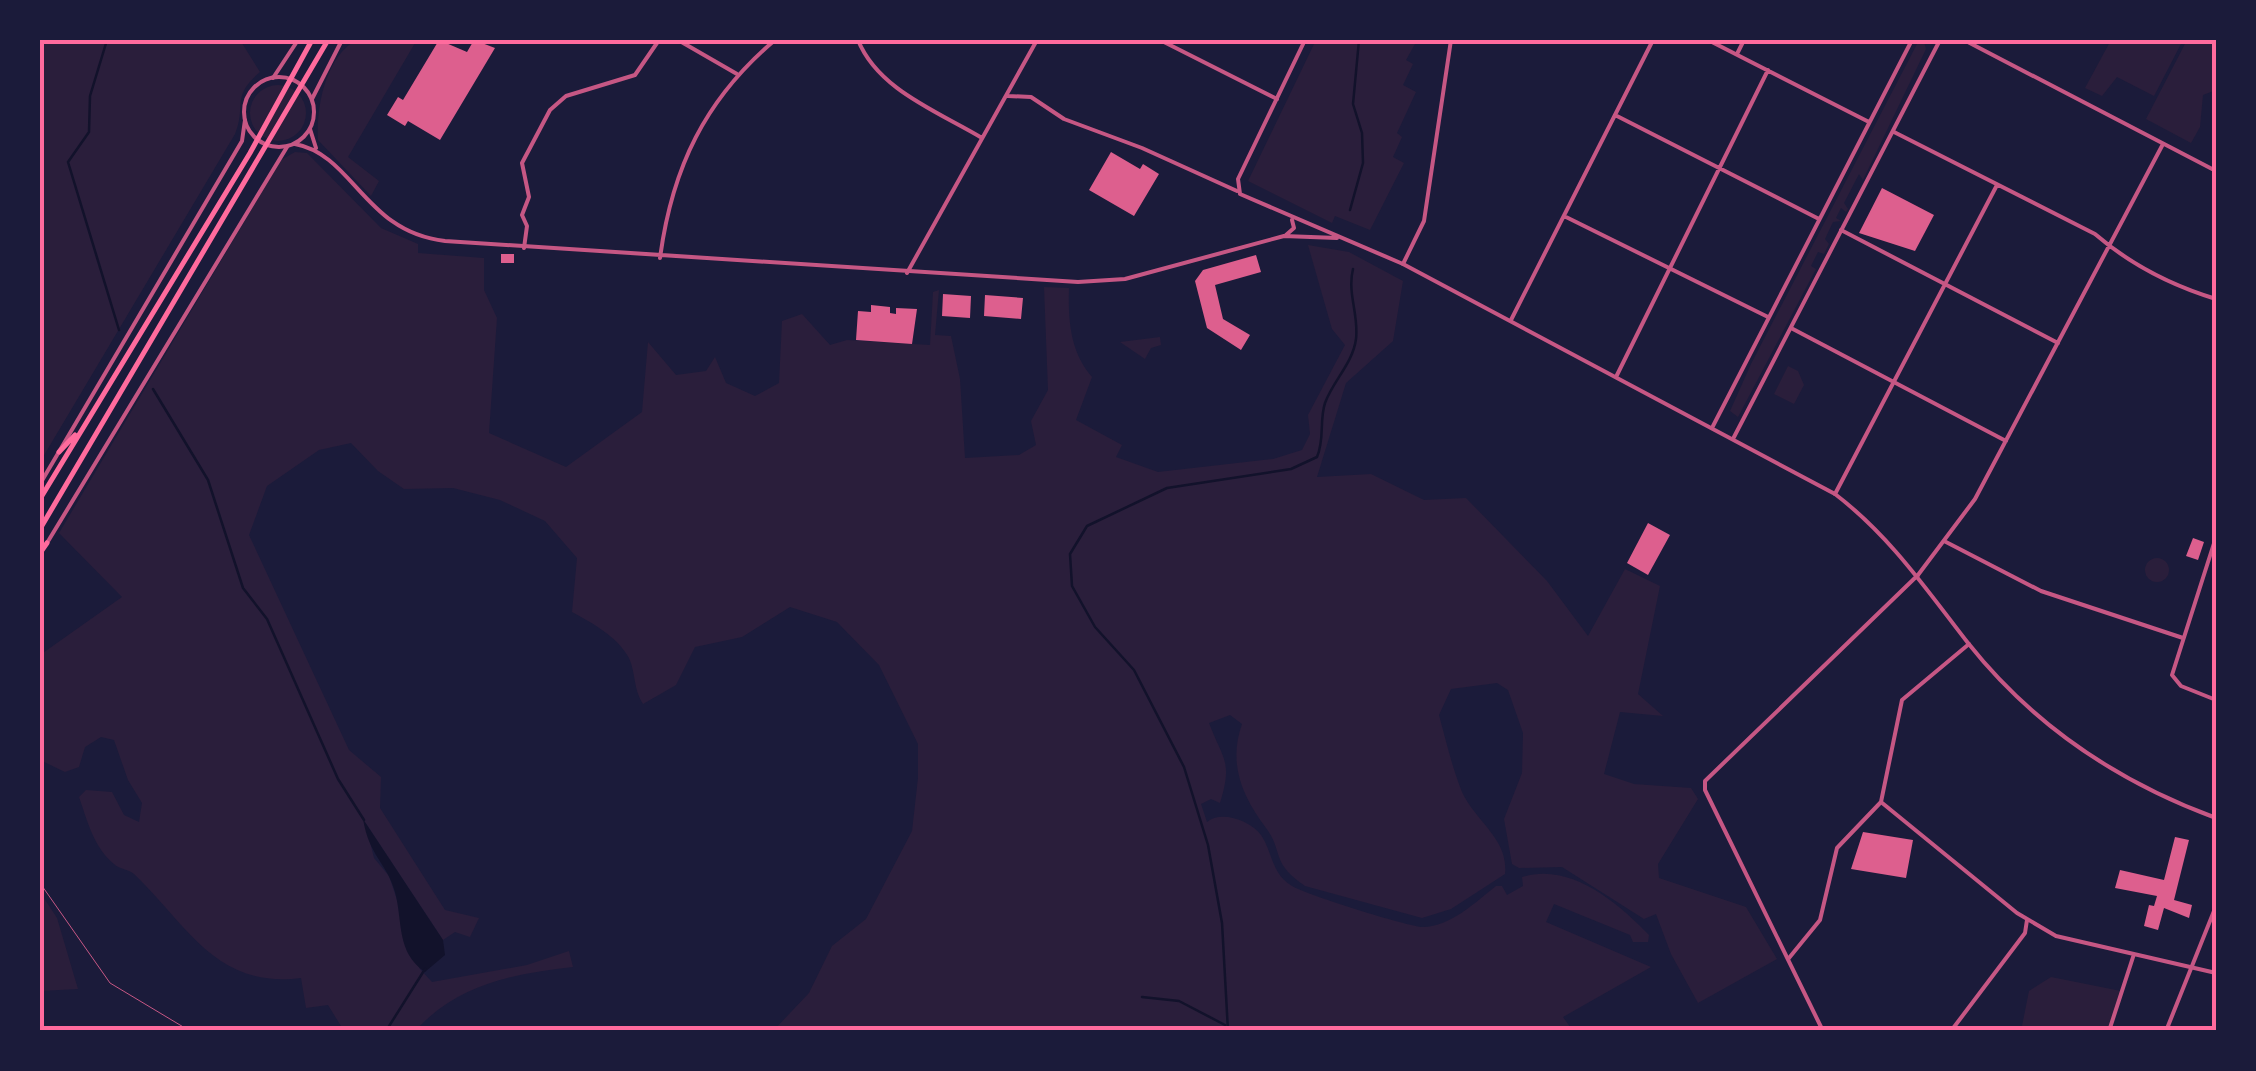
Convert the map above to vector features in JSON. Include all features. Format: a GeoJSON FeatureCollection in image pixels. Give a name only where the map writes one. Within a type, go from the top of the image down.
{"type":"FeatureCollection","features":[{"type":"Feature","properties":{"kind":"highway"},"geometry":{"type":"LineString","coordinates":[[40,499],[250,153],[312,40]]}},
{"type":"Feature","properties":{"kind":"highway"},"geometry":{"type":"LineString","coordinates":[[40,529],[328,40]]}},
{"type":"Feature","properties":{"kind":"highway"},"geometry":{"type":"LineString","coordinates":[[59,452],[84,425]]}},
{"type":"Feature","properties":{"kind":"highway"},"geometry":{"type":"LineString","coordinates":[[40,552],[46,543]]}},
{"type":"Feature","properties":{"kind":"street"},"geometry":{"type":"LineString","coordinates":[[40,484],[242,141],[252,90],[273,78],[298,40]]}},
{"type":"Feature","properties":{"kind":"street"},"geometry":{"type":"LineString","coordinates":[[316,151],[310,129],[312,99],[342,40]]}},
{"type":"Feature","properties":{"kind":"street"},"geometry":{"type":"LineString","coordinates":[[524,248],[527,226],[522,215],[529,197],[522,163],[550,110],[566,96],[635,74],[659,40]]}},
{"type":"Feature","properties":{"kind":"street"},"geometry":{"type":"LineString","coordinates":[[678,40],[737,74]]}},
{"type":"Feature","properties":{"kind":"street"},"geometry":{"type":"LineString","coordinates":[[660,258],[668,202],[682,162],[708,112],[737,74],[774,40]]}},
{"type":"Feature","properties":{"kind":"street"},"geometry":{"type":"LineString","coordinates":[[858,40],[868,62],[882,78],[982,138]]}},
{"type":"Feature","properties":{"kind":"street"},"geometry":{"type":"LineString","coordinates":[[906,273],[1036,40]]}},
{"type":"Feature","properties":{"kind":"street"},"geometry":{"type":"LineString","coordinates":[[1160,40],[1277,100]]}},
{"type":"Feature","properties":{"kind":"street"},"geometry":{"type":"LineString","coordinates":[[1236,191],[1305,40]]}},
{"type":"Feature","properties":{"kind":"street"},"geometry":{"type":"LineString","coordinates":[[1403,264],[1424,221],[1450,40]]}},
{"type":"Feature","properties":{"kind":"street"},"geometry":{"type":"LineString","coordinates":[[1511,320],[1653,40]]}},
{"type":"Feature","properties":{"kind":"street"},"geometry":{"type":"LineString","coordinates":[[1708,40],[1869,122]]}},
{"type":"Feature","properties":{"kind":"street"},"geometry":{"type":"LineString","coordinates":[[1736,54],[1744,40]]}},
{"type":"Feature","properties":{"kind":"street"},"geometry":{"type":"LineString","coordinates":[[1713,426],[1912,40]]}},
{"type":"Feature","properties":{"kind":"street"},"geometry":{"type":"LineString","coordinates":[[1734,438],[1940,40]]}},
{"type":"Feature","properties":{"kind":"street"},"geometry":{"type":"LineString","coordinates":[[1964,40],[2216,171]]}},
{"type":"Feature","properties":{"kind":"street"},"geometry":{"type":"LineString","coordinates":[[1616,375],[1768,70]]}},
{"type":"Feature","properties":{"kind":"street"},"geometry":{"type":"LineString","coordinates":[[273,78],[296,82],[312,99]]}},
{"type":"Feature","properties":{"kind":"street"},"geometry":{"type":"LineString","coordinates":[[1006,96],[1031,97],[1064,119],[1142,148],[1288,217],[1403,264],[1835,494],[1879,530],[1969,644],[2056,732],[2131,781],[2216,818]]}},
{"type":"Feature","properties":{"kind":"street"},"geometry":{"type":"LineString","coordinates":[[1615,116],[1818,219]]}},
{"type":"Feature","properties":{"kind":"street"},"geometry":{"type":"LineString","coordinates":[[245,120],[257,140],[287,146],[295,144],[310,129]]}},
{"type":"Feature","properties":{"kind":"street"},"geometry":{"type":"LineString","coordinates":[[1892,132],[2095,234],[2108,248],[2179,287],[2216,299]]}},
{"type":"Feature","properties":{"kind":"street"},"geometry":{"type":"LineString","coordinates":[[295,144],[316,151],[379,214],[407,234],[524,248],[1059,281],[1125,279],[1284,236],[1347,240]]}},
{"type":"Feature","properties":{"kind":"street"},"geometry":{"type":"LineString","coordinates":[[1823,1031],[1705,790],[1705,781],[1918,575],[1946,542],[2006,441],[2163,144]]}},
{"type":"Feature","properties":{"kind":"street"},"geometry":{"type":"LineString","coordinates":[[46,543],[287,146]]}},
{"type":"Feature","properties":{"kind":"street"},"geometry":{"type":"LineString","coordinates":[[1835,494],[1997,185]]}},
{"type":"Feature","properties":{"kind":"street"},"geometry":{"type":"LineString","coordinates":[[1564,216],[1768,317]]}},
{"type":"Feature","properties":{"kind":"street"},"geometry":{"type":"LineString","coordinates":[[1284,236],[1294,228],[1288,217]]}},
{"type":"Feature","properties":{"kind":"street"},"geometry":{"type":"LineString","coordinates":[[1841,230],[2058,344]]}},
{"type":"Feature","properties":{"kind":"street"},"geometry":{"type":"LineString","coordinates":[[1790,328],[2006,441]]}},
{"type":"Feature","properties":{"kind":"street"},"geometry":{"type":"LineString","coordinates":[[2216,537],[2172,674],[2181,686],[2216,700]]}},
{"type":"Feature","properties":{"kind":"street"},"geometry":{"type":"LineString","coordinates":[[1946,542],[2041,591],[2182,638]]}},
{"type":"Feature","properties":{"kind":"street"},"geometry":{"type":"LineString","coordinates":[[1789,958],[1820,920],[1837,848],[1880,802],[1902,700],[1969,644]]}},
{"type":"Feature","properties":{"kind":"street"},"geometry":{"type":"LineString","coordinates":[[1880,802],[2028,920],[2056,936],[2216,973]]}},
{"type":"Feature","properties":{"kind":"street"},"geometry":{"type":"LineString","coordinates":[[2166,1031],[2216,906]]}},
{"type":"Feature","properties":{"kind":"street"},"geometry":{"type":"LineString","coordinates":[[1952,1031],[2025,933],[2028,920]]}},
{"type":"Feature","properties":{"kind":"street"},"geometry":{"type":"LineString","coordinates":[[2108,1031],[2134,954]]}},
{"type":"Feature","properties":{"kind":"lane"},"geometry":{"type":"LineString","coordinates":[[40,883],[110,983],[190,1031]]}},
{"type":"Feature","properties":{"kind":"shaded area"},"geometry":{"type":"Polygon","coordinates":[[[40,40],[240,40],[260,72],[242,95],[235,134],[40,462],[40,40]]]}},
{"type":"Feature","properties":{"kind":"shaded area"},"geometry":{"type":"Polygon","coordinates":[[[357,40],[415,43],[348,157],[379,181],[371,196],[318,140],[321,99],[330,70],[357,40]]]}},
{"type":"Feature","properties":{"kind":"shaded area"},"geometry":{"type":"Polygon","coordinates":[[[1316,40],[1407,40],[1415,44],[1406,60],[1413,64],[1403,85],[1416,92],[1397,133],[1402,137],[1393,157],[1404,163],[1370,230],[1335,216],[1332,223],[1248,181],[1316,40]]]}},
{"type":"Feature","properties":{"kind":"shaded area"},"geometry":{"type":"Polygon","coordinates":[[[2111,40],[2183,40],[2154,96],[2117,77],[2102,96],[2085,88],[2111,40]]]}},
{"type":"Feature","properties":{"kind":"shaded area"},"geometry":{"type":"Polygon","coordinates":[[[2187,40],[2216,40],[2216,90],[2203,95],[2200,127],[2191,143],[2146,119],[2187,40]]]}},
{"type":"Feature","properties":{"kind":"shaded area"},"geometry":{"type":"Polygon","coordinates":[[[1924,42],[1926,49],[1863,180],[1859,174],[1844,203],[1848,209],[1846,212],[1841,208],[1836,218],[1841,221],[1833,222],[1825,239],[1829,244],[1824,254],[1818,252],[1811,266],[1816,269],[1738,417],[1730,411],[1751,364],[1917,44],[1924,42]]]}},
{"type":"Feature","properties":{"kind":"shaded area"},"geometry":{"type":"Polygon","coordinates":[[[278,85],[298,93],[306,113],[298,133],[278,141],[258,133],[250,113],[258,93],[278,85]]]}},
{"type":"Feature","properties":{"kind":"shaded area"},"geometry":{"type":"Polygon","coordinates":[[[295,152],[307,153],[381,228],[418,244],[418,253],[484,258],[484,290],[497,318],[489,433],[566,467],[642,412],[648,342],[676,375],[706,371],[715,357],[726,383],[755,396],[779,383],[782,321],[802,314],[830,345],[847,340],[930,345],[933,292],[939,290],[935,335],[951,336],[960,379],[965,458],[1019,455],[1036,445],[1031,421],[1048,390],[1044,287],[1069,288],[1072,335],[1079,357],[1092,377],[1076,420],[1122,445],[1116,457],[1158,472],[1273,459],[1302,450],[1310,434],[1308,415],[1345,345],[1332,329],[1308,245],[1349,252],[1403,281],[1393,341],[1346,383],[1317,477],[1371,474],[1424,500],[1466,498],[1547,581],[1588,636],[1625,569],[1660,586],[1638,694],[1663,716],[1620,712],[1604,774],[1634,784],[1691,788],[1698,799],[1658,864],[1659,878],[1746,907],[1777,959],[1698,1003],[1671,954],[1656,914],[1644,919],[1562,867],[1519,868],[1512,864],[1504,819],[1522,773],[1523,733],[1508,690],[1497,683],[1451,689],[1439,715],[1462,792],[1497,840],[1505,862],[1505,874],[1451,909],[1422,918],[1305,886],[1294,878],[1244,792],[1236,753],[1242,724],[1230,715],[1209,723],[1226,769],[1220,803],[1211,799],[1201,804],[1207,822],[1227,817],[1256,830],[1280,875],[1292,886],[1414,926],[1443,923],[1496,886],[1502,886],[1507,895],[1523,886],[1522,877],[1558,875],[1592,888],[1636,922],[1649,935],[1648,942],[1633,942],[1630,935],[1554,904],[1546,922],[1651,967],[1563,1017],[1573,1031],[773,1031],[809,993],[832,946],[866,919],[912,831],[918,744],[879,665],[837,622],[790,607],[742,637],[695,647],[676,685],[643,704],[624,650],[604,631],[572,612],[577,558],[545,521],[500,500],[453,488],[404,489],[378,471],[351,443],[319,450],[267,486],[249,535],[349,750],[381,777],[380,808],[445,910],[479,918],[470,937],[455,932],[443,940],[365,822],[374,858],[389,876],[420,969],[432,982],[527,965],[569,951],[573,967],[487,984],[449,1002],[415,1031],[344,1031],[328,1005],[306,1008],[301,978],[271,979],[246,973],[205,949],[134,874],[116,866],[101,850],[79,797],[86,790],[112,792],[124,815],[139,822],[142,803],[128,780],[114,740],[101,737],[85,747],[79,767],[65,772],[40,760],[40,655],[122,597],[59,533],[281,160],[295,152]]]}},
{"type":"Feature","properties":{"kind":"shaded area"},"geometry":{"type":"Polygon","coordinates":[[[1160,337],[1161,345],[1151,348],[1145,359],[1120,342],[1160,337]]]}},
{"type":"Feature","properties":{"kind":"shaded area"},"geometry":{"type":"Polygon","coordinates":[[[1788,366],[1798,371],[1804,385],[1794,404],[1774,394],[1788,366]]]}},
{"type":"Feature","properties":{"kind":"shaded area"},"geometry":{"type":"Polygon","coordinates":[[[2157,558],[2169,570],[2157,582],[2145,570],[2157,558]]]}},
{"type":"Feature","properties":{"kind":"shaded area"},"geometry":{"type":"Polygon","coordinates":[[[363,819],[443,940],[445,955],[425,972],[405,946],[395,892],[369,842],[363,819]]]}},
{"type":"Feature","properties":{"kind":"shaded area"},"geometry":{"type":"Polygon","coordinates":[[[40,892],[57,918],[78,989],[40,991],[40,892]]]}},
{"type":"Feature","properties":{"kind":"shaded area"},"geometry":{"type":"Polygon","coordinates":[[[2051,977],[2121,991],[2109,1031],[2021,1031],[2029,991],[2051,977]]]}},
{"type":"Feature","properties":{"kind":"building"},"geometry":{"type":"Polygon","coordinates":[[[439,40],[467,52],[474,40],[495,48],[440,140],[408,121],[405,126],[387,115],[398,97],[403,100],[439,40]]]}},
{"type":"Feature","properties":{"kind":"building"},"geometry":{"type":"Polygon","coordinates":[[[1111,152],[1140,169],[1143,164],[1159,174],[1134,216],[1089,190],[1111,152]]]}},
{"type":"Feature","properties":{"kind":"building"},"geometry":{"type":"Polygon","coordinates":[[[1882,188],[1934,215],[1915,251],[1859,233],[1882,188]]]}},
{"type":"Feature","properties":{"kind":"building"},"geometry":{"type":"Polygon","coordinates":[[[501,254],[514,254],[514,263],[501,263],[501,254]]]}},
{"type":"Feature","properties":{"kind":"building"},"geometry":{"type":"Polygon","coordinates":[[[1256,255],[1261,272],[1215,285],[1223,319],[1250,335],[1241,350],[1207,328],[1195,281],[1203,270],[1256,255]]]}},
{"type":"Feature","properties":{"kind":"building"},"geometry":{"type":"Polygon","coordinates":[[[943,294],[971,296],[970,318],[942,316],[943,294]]]}},
{"type":"Feature","properties":{"kind":"building"},"geometry":{"type":"Polygon","coordinates":[[[985,295],[1023,298],[1021,319],[984,316],[985,295]]]}},
{"type":"Feature","properties":{"kind":"building"},"geometry":{"type":"Polygon","coordinates":[[[871,305],[890,307],[890,313],[896,314],[896,308],[917,309],[912,344],[856,340],[858,311],[871,312],[871,305]]]}},
{"type":"Feature","properties":{"kind":"building"},"geometry":{"type":"Polygon","coordinates":[[[1648,523],[1670,535],[1648,575],[1627,563],[1648,523]]]}},
{"type":"Feature","properties":{"kind":"building"},"geometry":{"type":"Polygon","coordinates":[[[2193,538],[2204,542],[2198,560],[2186,556],[2193,538]]]}},
{"type":"Feature","properties":{"kind":"building"},"geometry":{"type":"Polygon","coordinates":[[[1863,832],[1913,840],[1906,878],[1851,869],[1863,832]]]}},
{"type":"Feature","properties":{"kind":"building"},"geometry":{"type":"Polygon","coordinates":[[[2175,837],[2189,840],[2174,900],[2192,905],[2189,918],[2164,908],[2158,930],[2144,926],[2149,905],[2154,906],[2157,896],[2115,888],[2120,870],[2164,880],[2175,837]]]}},
{"type":"Feature","properties":{"kind":"waterway"},"geometry":{"type":"LineString","coordinates":[[107,40],[90,96],[89,132],[68,162],[119,330]]}},
{"type":"Feature","properties":{"kind":"waterway"},"geometry":{"type":"LineString","coordinates":[[1350,210],[1363,163],[1362,133],[1353,104],[1359,40]]}},
{"type":"Feature","properties":{"kind":"waterway"},"geometry":{"type":"LineString","coordinates":[[1228,1031],[1222,923],[1208,845],[1184,767],[1134,670],[1095,627],[1072,586],[1070,554],[1087,526],[1167,488],[1291,469],[1317,457],[1325,403],[1356,339],[1353,269]]}},
{"type":"Feature","properties":{"kind":"waterway"},"geometry":{"type":"LineString","coordinates":[[153,389],[208,480],[243,588],[267,619],[338,779],[364,820]]}},
{"type":"Feature","properties":{"kind":"waterway"},"geometry":{"type":"LineString","coordinates":[[386,1031],[425,969]]}},
{"type":"Feature","properties":{"kind":"waterway"},"geometry":{"type":"LineString","coordinates":[[1142,997],[1179,1001],[1225,1025]]}}]}
